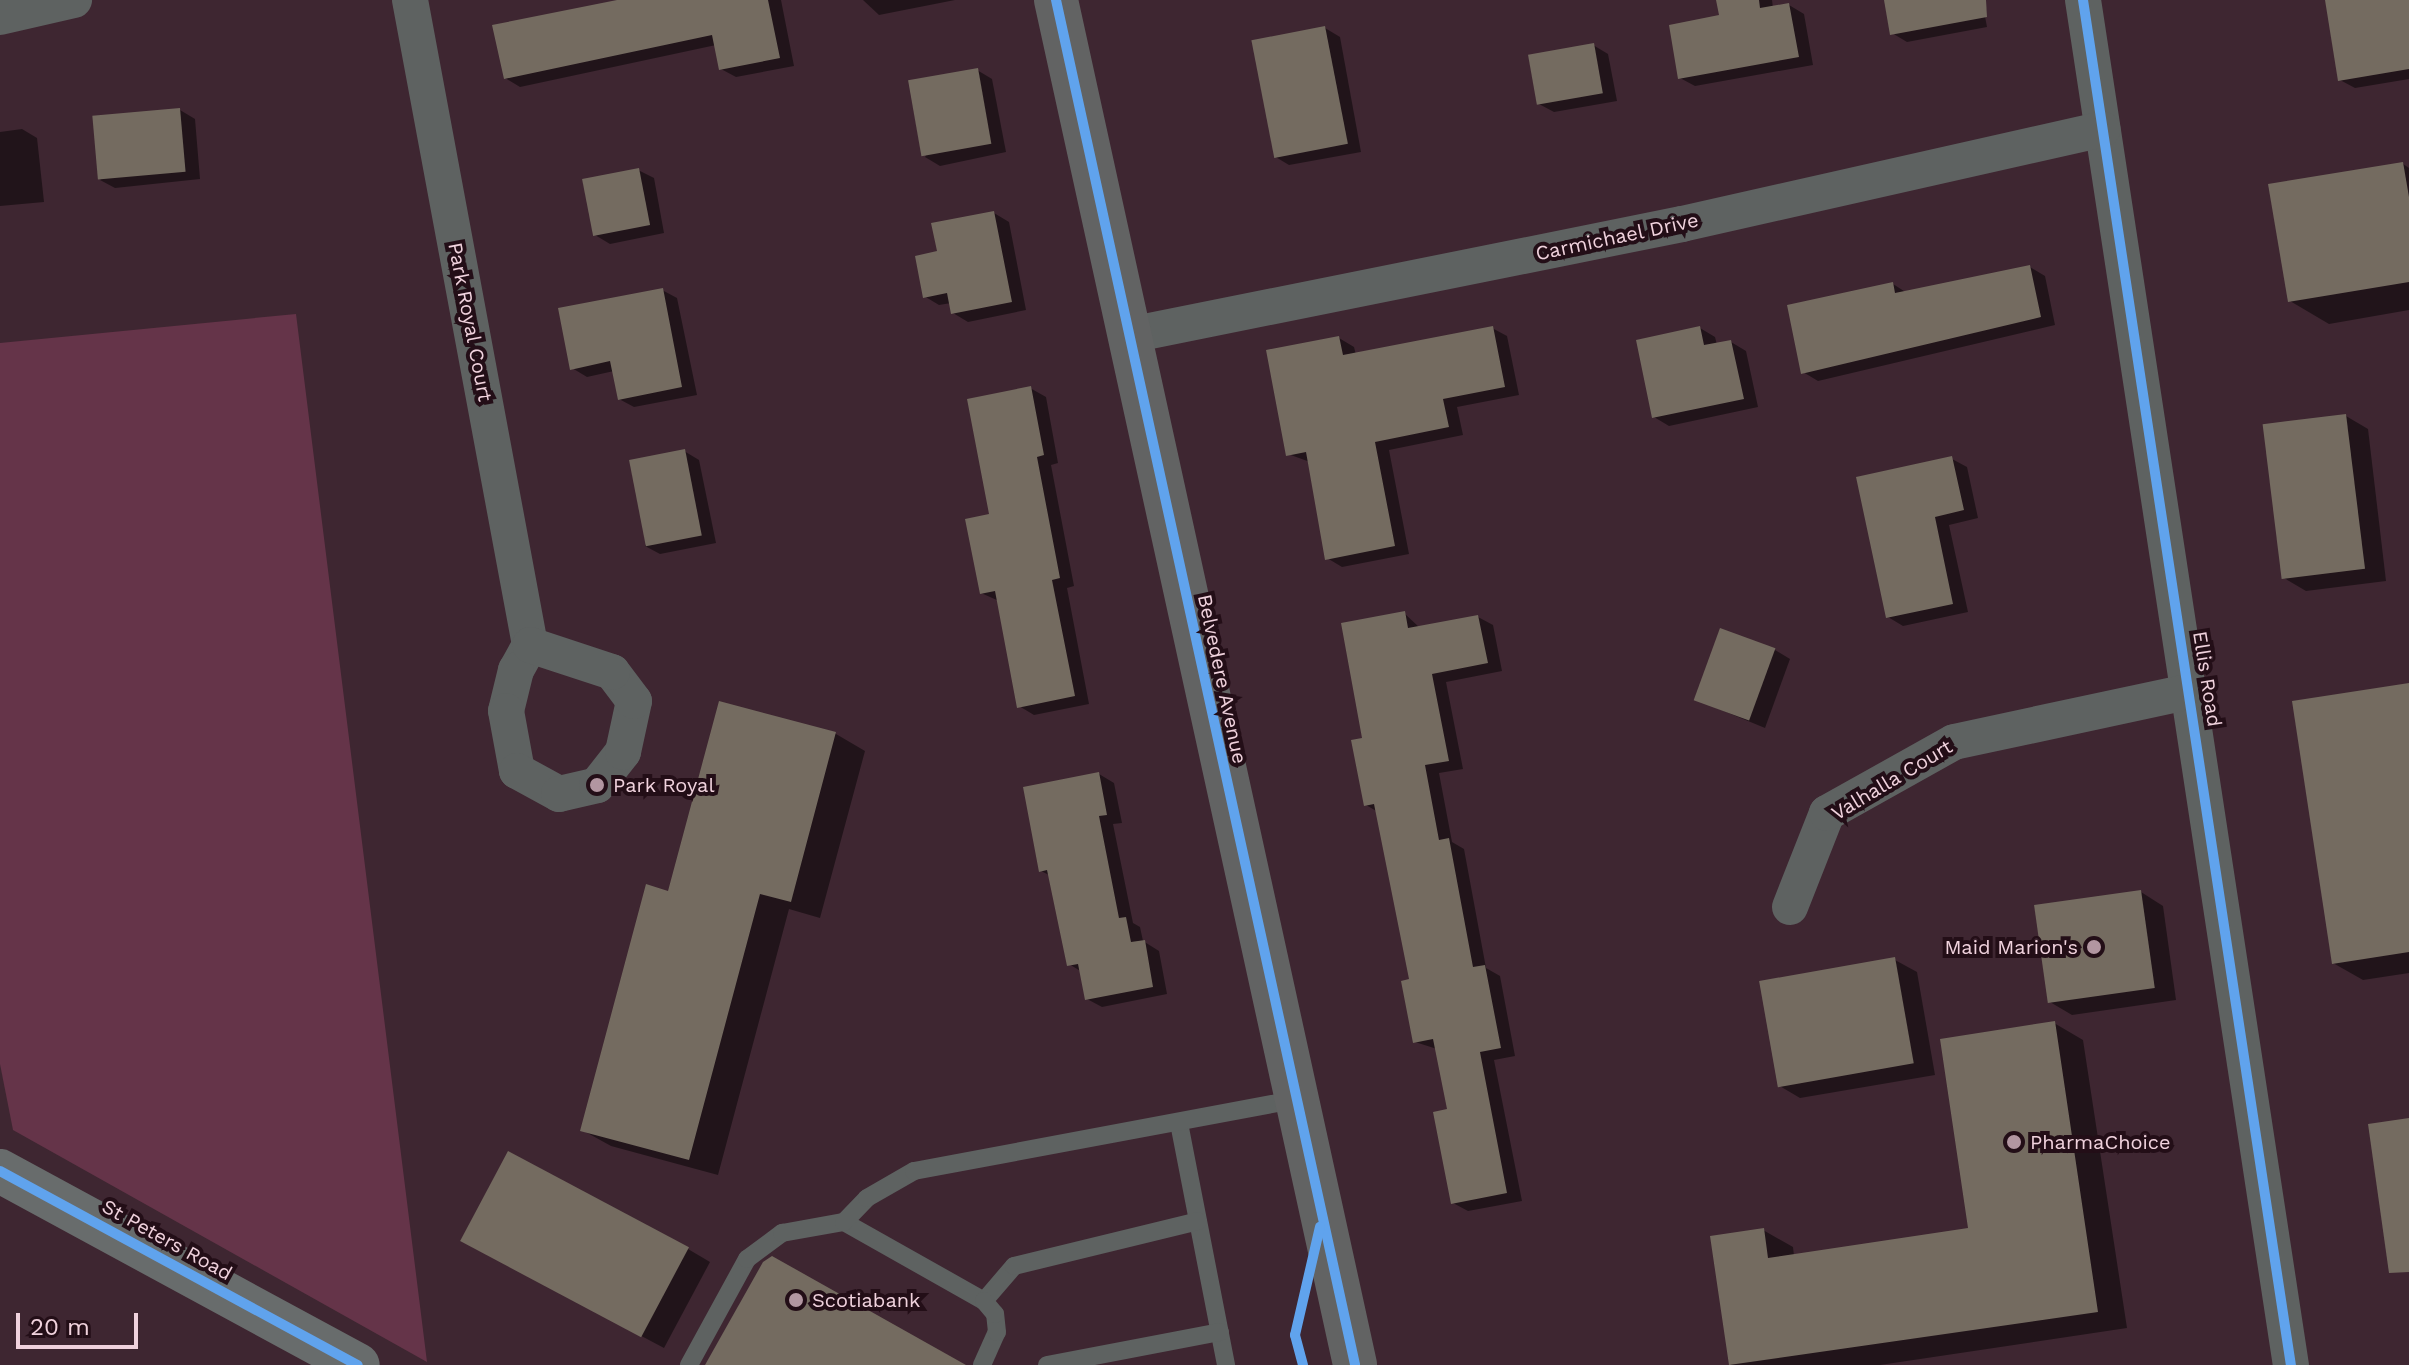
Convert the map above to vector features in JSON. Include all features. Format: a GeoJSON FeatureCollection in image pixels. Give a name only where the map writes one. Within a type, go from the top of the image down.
{"type":"FeatureCollection","features":[{"type":"Feature","properties":{"kind":"main road","name":"Belvedere Avenue"},"geometry":{"type":"LineString","coordinates":[[1056,0],[1294,1100],[1355,1365]]}},
{"type":"Feature","properties":{"kind":"main road","name":"St Peters Road"},"geometry":{"type":"LineString","coordinates":[[0,1171],[358,1365]]}},
{"type":"Feature","properties":{"kind":"street"},"geometry":{"type":"LineString","coordinates":[[0,17],[74,0]]}},
{"type":"Feature","properties":{"kind":"street","name":"Park Royal Court"},"geometry":{"type":"LineString","coordinates":[[410,0],[530,645]]}},
{"type":"Feature","properties":{"kind":"street","name":"Ellis Road"},"geometry":{"type":"LineString","coordinates":[[2083,0],[2191,691],[2291,1365]]}},
{"type":"Feature","properties":{"kind":"street","name":"Carmichael Drive"},"geometry":{"type":"LineString","coordinates":[[1130,335],[1682,224],[2102,129]]}},
{"type":"Feature","properties":{"kind":"street","name":"Valhalla Court"},"geometry":{"type":"LineString","coordinates":[[1790,907],[1827,813],[1954,742],[2191,691]]}},
{"type":"Feature","properties":{"kind":"lane"},"geometry":{"type":"LineString","coordinates":[[689,1365],[747,1259],[782,1233],[844,1222],[867,1198],[914,1171],[1294,1100]]}},
{"type":"Feature","properties":{"kind":"lane"},"geometry":{"type":"LineString","coordinates":[[1179,1123],[1226,1365]]}},
{"type":"Feature","properties":{"kind":"lane"},"geometry":{"type":"LineString","coordinates":[[984,1301],[1014,1266],[1198,1221]]}},
{"type":"Feature","properties":{"kind":"lane"},"geometry":{"type":"LineString","coordinates":[[844,1222],[984,1301],[995,1314],[997,1332],[982,1365]]}},
{"type":"Feature","properties":{"kind":"lane"},"geometry":{"type":"LineString","coordinates":[[1047,1365],[1220,1332]]}},
{"type":"Feature","properties":{"kind":"shaded area"},"geometry":{"type":"Polygon","coordinates":[[[296,314],[427,1362],[13,1130],[0,1064],[0,343],[296,314]]]}},
{"type":"Feature","properties":{"kind":"building"},"geometry":{"type":"Polygon","coordinates":[[[617,0],[768,0],[780,58],[719,70],[712,35],[504,79],[492,25],[617,0]]]}},
{"type":"Feature","properties":{"kind":"building"},"geometry":{"type":"Polygon","coordinates":[[[1716,0],[1759,0],[1760,8],[1789,3],[1799,57],[1678,79],[1669,25],[1719,15],[1716,0]]]}},
{"type":"Feature","properties":{"kind":"building"},"geometry":{"type":"Polygon","coordinates":[[[1884,0],[1986,0],[1987,17],[1890,35],[1884,0]]]}},
{"type":"Feature","properties":{"kind":"building"},"geometry":{"type":"Polygon","coordinates":[[[2325,0],[2409,0],[2409,69],[2338,81],[2325,0]]]}},
{"type":"Feature","properties":{"kind":"building"},"geometry":{"type":"Polygon","coordinates":[[[1325,26],[1348,144],[1274,158],[1251,40],[1325,26]]]}},
{"type":"Feature","properties":{"kind":"building"},"geometry":{"type":"Polygon","coordinates":[[[1594,43],[1603,93],[1537,105],[1528,55],[1594,43]]]}},
{"type":"Feature","properties":{"kind":"building"},"geometry":{"type":"Polygon","coordinates":[[[978,68],[991,144],[921,156],[908,80],[978,68]]]}},
{"type":"Feature","properties":{"kind":"building"},"geometry":{"type":"Polygon","coordinates":[[[180,108],[186,172],[98,179],[92,116],[180,108]]]}},
{"type":"Feature","properties":{"kind":"building"},"geometry":{"type":"Polygon","coordinates":[[[2403,162],[2409,197],[2409,282],[2288,302],[2268,184],[2403,162]]]}},
{"type":"Feature","properties":{"kind":"building"},"geometry":{"type":"Polygon","coordinates":[[[639,168],[650,225],[593,236],[582,179],[639,168]]]}},
{"type":"Feature","properties":{"kind":"building"},"geometry":{"type":"Polygon","coordinates":[[[994,211],[1012,302],[951,314],[947,293],[923,298],[915,256],[937,251],[931,223],[994,211]]]}},
{"type":"Feature","properties":{"kind":"building"},"geometry":{"type":"Polygon","coordinates":[[[2030,265],[2041,317],[1801,374],[1787,305],[1893,282],[1895,293],[2030,265]]]}},
{"type":"Feature","properties":{"kind":"building"},"geometry":{"type":"Polygon","coordinates":[[[663,288],[682,387],[618,400],[610,361],[570,370],[558,308],[663,288]]]}},
{"type":"Feature","properties":{"kind":"building"},"geometry":{"type":"Polygon","coordinates":[[[1493,326],[1505,387],[1443,399],[1449,427],[1375,442],[1395,546],[1325,560],[1306,452],[1286,456],[1266,350],[1339,336],[1343,355],[1493,326]]]}},
{"type":"Feature","properties":{"kind":"building"},"geometry":{"type":"Polygon","coordinates":[[[1700,326],[1704,345],[1731,340],[1744,399],[1652,418],[1636,340],[1700,326]]]}},
{"type":"Feature","properties":{"kind":"building"},"geometry":{"type":"Polygon","coordinates":[[[1031,386],[1044,455],[1037,457],[1060,578],[1052,580],[1075,696],[1017,708],[995,591],[980,594],[965,519],[989,514],[967,399],[1031,386]]]}},
{"type":"Feature","properties":{"kind":"building"},"geometry":{"type":"Polygon","coordinates":[[[2346,414],[2365,569],[2282,579],[2263,424],[2346,414]]]}},
{"type":"Feature","properties":{"kind":"building"},"geometry":{"type":"Polygon","coordinates":[[[685,449],[702,535],[646,546],[629,460],[685,449]]]}},
{"type":"Feature","properties":{"kind":"building"},"geometry":{"type":"Polygon","coordinates":[[[1952,456],[1964,510],[1935,517],[1953,604],[1886,618],[1856,477],[1952,456]]]}},
{"type":"Feature","properties":{"kind":"building"},"geometry":{"type":"Polygon","coordinates":[[[1405,611],[1408,628],[1478,615],[1488,663],[1432,674],[1449,761],[1425,765],[1439,840],[1449,838],[1473,967],[1485,965],[1501,1048],[1480,1052],[1507,1193],[1451,1204],[1433,1112],[1447,1109],[1433,1039],[1413,1043],[1401,981],[1409,979],[1374,804],[1364,806],[1351,740],[1362,738],[1341,623],[1405,611]]]}},
{"type":"Feature","properties":{"kind":"building"},"geometry":{"type":"Polygon","coordinates":[[[1720,628],[1775,648],[1749,721],[1694,700],[1720,628]]]}},
{"type":"Feature","properties":{"kind":"building"},"geometry":{"type":"Polygon","coordinates":[[[2409,683],[2409,952],[2332,964],[2292,701],[2409,683]]]}},
{"type":"Feature","properties":{"kind":"building"},"geometry":{"type":"Polygon","coordinates":[[[719,701],[836,732],[791,902],[760,894],[689,1160],[580,1131],[646,884],[668,891],[719,701]]]}},
{"type":"Feature","properties":{"kind":"building"},"geometry":{"type":"Polygon","coordinates":[[[1099,772],[1107,815],[1099,816],[1119,918],[1126,917],[1131,942],[1145,940],[1153,987],[1085,1000],[1078,964],[1067,966],[1047,870],[1039,872],[1023,787],[1099,772]]]}},
{"type":"Feature","properties":{"kind":"building","name":"Maid Marion's"},"geometry":{"type":"Polygon","coordinates":[[[2141,890],[2155,988],[2048,1003],[2034,905],[2141,890]]]}},
{"type":"Feature","properties":{"kind":"building"},"geometry":{"type":"Polygon","coordinates":[[[1895,957],[1914,1063],[1778,1087],[1759,981],[1895,957]]]}},
{"type":"Feature","properties":{"kind":"building","name":"PharmaChoice"},"geometry":{"type":"Polygon","coordinates":[[[2055,1021],[2098,1312],[1729,1365],[1710,1236],[1764,1228],[1768,1258],[1968,1228],[1940,1039],[2055,1021]]]}},
{"type":"Feature","properties":{"kind":"building"},"geometry":{"type":"Polygon","coordinates":[[[2409,1118],[2409,1272],[2389,1273],[2368,1124],[2409,1118]]]}},
{"type":"Feature","properties":{"kind":"building"},"geometry":{"type":"Polygon","coordinates":[[[508,1151],[689,1247],[641,1337],[460,1241],[508,1151]]]}},
{"type":"Feature","properties":{"kind":"building","name":"Scotiabank"},"geometry":{"type":"Polygon","coordinates":[[[772,1256],[966,1365],[705,1365],[763,1262],[772,1256]]]}},
{"type":"Feature","properties":{"kind":"cycle path"},"geometry":{"type":"LineString","coordinates":[[1056,0],[1355,1365]]}},
{"type":"Feature","properties":{"kind":"cycle path"},"geometry":{"type":"LineString","coordinates":[[2083,0],[2291,1365]]}},
{"type":"Feature","properties":{"kind":"cycle path"},"geometry":{"type":"LineString","coordinates":[[0,1171],[358,1365]]}},
{"type":"Feature","properties":{"kind":"cycle path"},"geometry":{"type":"LineString","coordinates":[[1303,1365],[1295,1335],[1320,1227]]}},
{"type":"Feature","properties":{"kind":"place","name":"Park Royal"},"geometry":{"type":"Point","coordinates":[597,785]}},
{"type":"Feature","properties":{"kind":"place","name":"Maid Marion's"},"geometry":{"type":"Point","coordinates":[2094,947]}},
{"type":"Feature","properties":{"kind":"place","name":"PharmaChoice"},"geometry":{"type":"Point","coordinates":[2014,1142]}},
{"type":"Feature","properties":{"kind":"place","name":"Scotiabank"},"geometry":{"type":"Point","coordinates":[796,1300]}}]}
